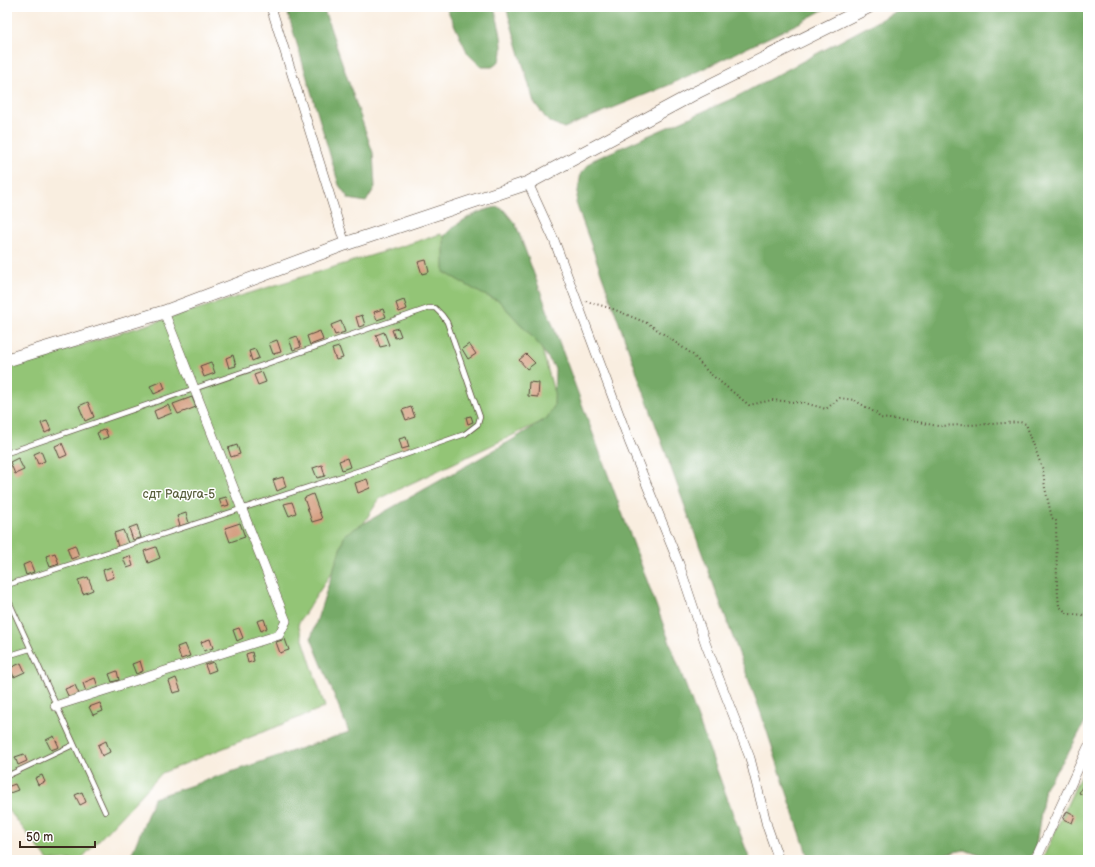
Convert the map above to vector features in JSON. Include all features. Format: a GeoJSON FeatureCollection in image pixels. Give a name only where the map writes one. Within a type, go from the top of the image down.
{"type":"FeatureCollection","features":[{"type":"Feature","properties":{"kind":"street"},"geometry":{"type":"LineString","coordinates":[[271,7],[345,244]]}},
{"type":"Feature","properties":{"kind":"street"},"geometry":{"type":"LineString","coordinates":[[7,360],[164,312],[345,244],[528,183],[697,92],[868,7]]}},
{"type":"Feature","properties":{"kind":"street"},"geometry":{"type":"LineString","coordinates":[[528,183],[554,240],[629,441],[679,564],[706,645],[750,758],[767,826],[779,860]]}},
{"type":"Feature","properties":{"kind":"street"},"geometry":{"type":"LineString","coordinates":[[55,706],[279,635],[286,621],[164,312]]}},
{"type":"Feature","properties":{"kind":"street"},"geometry":{"type":"LineString","coordinates":[[1036,860],[1088,747]]}},
{"type":"Feature","properties":{"kind":"lane"},"geometry":{"type":"LineString","coordinates":[[7,453],[429,308],[435,308],[447,322],[480,417],[478,424],[465,434],[242,510],[7,585]]}},
{"type":"Feature","properties":{"kind":"lane"},"geometry":{"type":"LineString","coordinates":[[7,597],[55,706],[105,812]]}},
{"type":"Feature","properties":{"kind":"lane"},"geometry":{"type":"LineString","coordinates":[[7,656],[30,649]]}},
{"type":"Feature","properties":{"kind":"lane"},"geometry":{"type":"LineString","coordinates":[[7,776],[73,745]]}},
{"type":"Feature","properties":{"kind":"path"},"geometry":{"type":"LineString","coordinates":[[577,301],[588,301],[613,309],[649,324],[692,354],[708,372],[749,404],[772,400],[805,403],[826,409],[840,398],[854,400],[876,413],[880,418],[918,422],[938,426],[1020,422],[1026,424],[1043,470],[1045,488],[1052,518],[1056,521],[1057,584],[1059,606],[1068,614],[1088,615]]}},
{"type":"Feature","properties":{"kind":"green space"},"geometry":{"type":"Polygon","coordinates":[[[286,7],[323,7],[373,153],[375,187],[366,202],[349,199],[339,185],[286,7]]]}},
{"type":"Feature","properties":{"kind":"green space"},"geometry":{"type":"Polygon","coordinates":[[[446,7],[494,7],[502,42],[501,56],[497,64],[492,67],[482,67],[468,54],[446,7]]]}},
{"type":"Feature","properties":{"kind":"green space"},"geometry":{"type":"Polygon","coordinates":[[[506,7],[828,7],[801,22],[669,85],[564,128],[548,121],[534,102],[506,7]]]}},
{"type":"Feature","properties":{"kind":"green space"},"geometry":{"type":"Polygon","coordinates":[[[904,7],[1088,7],[1088,716],[1069,752],[1045,787],[1035,851],[1028,860],[992,860],[965,850],[948,853],[942,860],[809,860],[762,716],[576,203],[581,173],[593,160],[736,97],[904,7]]]}},
{"type":"Feature","properties":{"kind":"green space"},"geometry":{"type":"Polygon","coordinates":[[[498,207],[504,210],[516,225],[750,860],[127,860],[131,856],[154,798],[349,732],[311,638],[345,534],[512,440],[547,418],[554,406],[555,368],[536,341],[499,301],[482,294],[444,272],[444,236],[468,217],[498,207]]]}},
{"type":"Feature","properties":{"kind":"green space","name":"сдт Радуга-5"},"geometry":{"type":"Polygon","coordinates":[[[441,234],[538,335],[560,413],[380,498],[298,624],[325,707],[162,773],[80,860],[48,860],[7,808],[7,368],[441,234]]]}},
{"type":"Feature","properties":{"kind":"green space"},"geometry":{"type":"Polygon","coordinates":[[[1088,759],[1088,860],[1042,860],[1088,759]]]}},
{"type":"Feature","properties":{"kind":"building"},"geometry":{"type":"Polygon","coordinates":[[[426,260],[429,272],[422,274],[418,262],[426,260]]]}},
{"type":"Feature","properties":{"kind":"building"},"geometry":{"type":"Polygon","coordinates":[[[404,300],[407,309],[399,312],[396,303],[404,300]]]}},
{"type":"Feature","properties":{"kind":"building"},"geometry":{"type":"Polygon","coordinates":[[[383,309],[386,317],[377,320],[374,312],[383,309]]]}},
{"type":"Feature","properties":{"kind":"building"},"geometry":{"type":"Polygon","coordinates":[[[362,315],[365,325],[359,327],[356,317],[362,315]]]}},
{"type":"Feature","properties":{"kind":"building"},"geometry":{"type":"Polygon","coordinates":[[[341,321],[345,332],[335,335],[331,325],[341,321]]]}},
{"type":"Feature","properties":{"kind":"building"},"geometry":{"type":"Polygon","coordinates":[[[398,328],[401,336],[395,338],[392,330],[398,328]]]}},
{"type":"Feature","properties":{"kind":"building"},"geometry":{"type":"Polygon","coordinates":[[[320,331],[323,340],[310,345],[307,336],[320,331]]]}},
{"type":"Feature","properties":{"kind":"building"},"geometry":{"type":"Polygon","coordinates":[[[384,332],[389,345],[380,347],[376,335],[384,332]]]}},
{"type":"Feature","properties":{"kind":"building"},"geometry":{"type":"Polygon","coordinates":[[[297,336],[301,347],[293,350],[289,339],[297,336]]]}},
{"type":"Feature","properties":{"kind":"building"},"geometry":{"type":"Polygon","coordinates":[[[277,340],[281,352],[273,354],[269,343],[277,340]]]}},
{"type":"Feature","properties":{"kind":"building"},"geometry":{"type":"Polygon","coordinates":[[[469,344],[476,354],[468,359],[462,349],[469,344]]]}},
{"type":"Feature","properties":{"kind":"building"},"geometry":{"type":"Polygon","coordinates":[[[339,347],[343,358],[336,360],[332,349],[339,347]]]}},
{"type":"Feature","properties":{"kind":"building"},"geometry":{"type":"Polygon","coordinates":[[[255,349],[259,358],[252,361],[249,351],[255,349]]]}},
{"type":"Feature","properties":{"kind":"building"},"geometry":{"type":"Polygon","coordinates":[[[526,354],[535,363],[527,369],[519,360],[526,354]]]}},
{"type":"Feature","properties":{"kind":"building"},"geometry":{"type":"Polygon","coordinates":[[[233,355],[236,366],[229,368],[226,358],[233,355]]]}},
{"type":"Feature","properties":{"kind":"building"},"geometry":{"type":"Polygon","coordinates":[[[211,362],[215,373],[204,377],[200,366],[211,362]]]}},
{"type":"Feature","properties":{"kind":"building"},"geometry":{"type":"Polygon","coordinates":[[[262,372],[266,382],[258,385],[254,375],[262,372]]]}},
{"type":"Feature","properties":{"kind":"building"},"geometry":{"type":"Polygon","coordinates":[[[162,381],[165,389],[154,394],[150,386],[162,381]]]}},
{"type":"Feature","properties":{"kind":"building"},"geometry":{"type":"Polygon","coordinates":[[[529,382],[539,383],[538,397],[528,396],[529,382]]]}},
{"type":"Feature","properties":{"kind":"building"},"geometry":{"type":"Polygon","coordinates":[[[192,397],[196,407],[178,414],[173,404],[192,397]]]}},
{"type":"Feature","properties":{"kind":"building"},"geometry":{"type":"Polygon","coordinates":[[[88,402],[94,417],[85,421],[79,406],[88,402]]]}},
{"type":"Feature","properties":{"kind":"building"},"geometry":{"type":"Polygon","coordinates":[[[168,405],[172,413],[157,419],[154,411],[168,405]]]}},
{"type":"Feature","properties":{"kind":"building"},"geometry":{"type":"Polygon","coordinates":[[[411,407],[415,417],[406,420],[402,410],[411,407]]]}},
{"type":"Feature","properties":{"kind":"building"},"geometry":{"type":"Polygon","coordinates":[[[471,416],[473,422],[468,424],[466,417],[471,416]]]}},
{"type":"Feature","properties":{"kind":"building"},"geometry":{"type":"Polygon","coordinates":[[[47,421],[51,430],[45,433],[41,423],[47,421]]]}},
{"type":"Feature","properties":{"kind":"building"},"geometry":{"type":"Polygon","coordinates":[[[105,429],[108,437],[100,440],[97,433],[105,429]]]}},
{"type":"Feature","properties":{"kind":"building"},"geometry":{"type":"Polygon","coordinates":[[[406,437],[409,447],[402,449],[399,439],[406,437]]]}},
{"type":"Feature","properties":{"kind":"building"},"geometry":{"type":"Polygon","coordinates":[[[62,443],[67,455],[60,458],[55,446],[62,443]]]}},
{"type":"Feature","properties":{"kind":"building"},"geometry":{"type":"Polygon","coordinates":[[[237,445],[240,454],[231,457],[228,448],[237,445]]]}},
{"type":"Feature","properties":{"kind":"building"},"geometry":{"type":"Polygon","coordinates":[[[41,451],[45,461],[38,464],[34,454],[41,451]]]}},
{"type":"Feature","properties":{"kind":"building"},"geometry":{"type":"Polygon","coordinates":[[[18,458],[24,470],[15,474],[10,462],[18,458]]]}},
{"type":"Feature","properties":{"kind":"building"},"geometry":{"type":"Polygon","coordinates":[[[347,458],[350,467],[342,470],[339,461],[347,458]]]}},
{"type":"Feature","properties":{"kind":"building"},"geometry":{"type":"Polygon","coordinates":[[[322,465],[325,476],[317,478],[313,468],[322,465]]]}},
{"type":"Feature","properties":{"kind":"building"},"geometry":{"type":"Polygon","coordinates":[[[283,477],[286,487],[277,491],[273,480],[283,477]]]}},
{"type":"Feature","properties":{"kind":"building"},"geometry":{"type":"Polygon","coordinates":[[[367,479],[370,488],[358,493],[355,483],[367,479]]]}},
{"type":"Feature","properties":{"kind":"building"},"geometry":{"type":"Polygon","coordinates":[[[313,494],[322,519],[312,522],[304,498],[313,494]]]}},
{"type":"Feature","properties":{"kind":"building"},"geometry":{"type":"Polygon","coordinates":[[[226,497],[229,505],[222,507],[219,499],[226,497]]]}},
{"type":"Feature","properties":{"kind":"building"},"geometry":{"type":"Polygon","coordinates":[[[292,502],[296,513],[289,516],[284,504],[292,502]]]}},
{"type":"Feature","properties":{"kind":"building"},"geometry":{"type":"Polygon","coordinates":[[[186,513],[189,523],[180,526],[177,516],[186,513]]]}},
{"type":"Feature","properties":{"kind":"building"},"geometry":{"type":"Polygon","coordinates":[[[240,523],[245,537],[230,542],[225,528],[240,523]]]}},
{"type":"Feature","properties":{"kind":"building"},"geometry":{"type":"Polygon","coordinates":[[[137,525],[141,538],[133,540],[129,528],[137,525]]]}},
{"type":"Feature","properties":{"kind":"building"},"geometry":{"type":"Polygon","coordinates":[[[123,530],[128,543],[118,547],[114,533],[123,530]]]}},
{"type":"Feature","properties":{"kind":"building"},"geometry":{"type":"Polygon","coordinates":[[[75,545],[79,556],[71,559],[67,548],[75,545]]]}},
{"type":"Feature","properties":{"kind":"building"},"geometry":{"type":"Polygon","coordinates":[[[156,547],[160,558],[148,563],[144,551],[156,547]]]}},
{"type":"Feature","properties":{"kind":"building"},"geometry":{"type":"Polygon","coordinates":[[[55,553],[59,564],[50,567],[46,556],[55,553]]]}},
{"type":"Feature","properties":{"kind":"building"},"geometry":{"type":"Polygon","coordinates":[[[130,556],[133,566],[127,568],[123,558],[130,556]]]}},
{"type":"Feature","properties":{"kind":"building"},"geometry":{"type":"Polygon","coordinates":[[[30,562],[34,572],[26,575],[23,565],[30,562]]]}},
{"type":"Feature","properties":{"kind":"building"},"geometry":{"type":"Polygon","coordinates":[[[111,567],[114,577],[106,580],[103,570],[111,567]]]}},
{"type":"Feature","properties":{"kind":"building"},"geometry":{"type":"Polygon","coordinates":[[[88,577],[93,590],[83,594],[78,580],[88,577]]]}},
{"type":"Feature","properties":{"kind":"building"},"geometry":{"type":"Polygon","coordinates":[[[264,619],[267,628],[261,631],[257,621],[264,619]]]}},
{"type":"Feature","properties":{"kind":"building"},"geometry":{"type":"Polygon","coordinates":[[[239,628],[243,638],[237,641],[233,630],[239,628]]]}},
{"type":"Feature","properties":{"kind":"building"},"geometry":{"type":"Polygon","coordinates":[[[210,639],[213,648],[204,651],[201,642],[210,639]]]}},
{"type":"Feature","properties":{"kind":"building"},"geometry":{"type":"Polygon","coordinates":[[[285,639],[289,650],[280,653],[276,642],[285,639]]]}},
{"type":"Feature","properties":{"kind":"building"},"geometry":{"type":"Polygon","coordinates":[[[185,644],[190,656],[181,659],[177,647],[185,644]]]}},
{"type":"Feature","properties":{"kind":"building"},"geometry":{"type":"Polygon","coordinates":[[[252,652],[254,661],[248,663],[246,654],[252,652]]]}},
{"type":"Feature","properties":{"kind":"building"},"geometry":{"type":"Polygon","coordinates":[[[140,661],[143,671],[136,674],[132,664],[140,661]]]}},
{"type":"Feature","properties":{"kind":"building"},"geometry":{"type":"Polygon","coordinates":[[[213,662],[216,670],[208,673],[205,665],[213,662]]]}},
{"type":"Feature","properties":{"kind":"building"},"geometry":{"type":"Polygon","coordinates":[[[21,663],[25,672],[14,677],[10,668],[21,663]]]}},
{"type":"Feature","properties":{"kind":"building"},"geometry":{"type":"Polygon","coordinates":[[[117,671],[119,680],[112,682],[109,674],[117,671]]]}},
{"type":"Feature","properties":{"kind":"building"},"geometry":{"type":"Polygon","coordinates":[[[95,678],[98,687],[86,692],[83,683],[95,678]]]}},
{"type":"Feature","properties":{"kind":"building"},"geometry":{"type":"Polygon","coordinates":[[[176,678],[181,691],[173,693],[169,681],[176,678]]]}},
{"type":"Feature","properties":{"kind":"building"},"geometry":{"type":"Polygon","coordinates":[[[75,685],[79,694],[69,698],[65,689],[75,685]]]}},
{"type":"Feature","properties":{"kind":"building"},"geometry":{"type":"Polygon","coordinates":[[[100,703],[103,711],[93,715],[89,707],[100,703]]]}},
{"type":"Feature","properties":{"kind":"building"},"geometry":{"type":"Polygon","coordinates":[[[54,736],[59,747],[51,750],[46,740],[54,736]]]}},
{"type":"Feature","properties":{"kind":"building"},"geometry":{"type":"Polygon","coordinates":[[[106,741],[110,752],[102,756],[98,745],[106,741]]]}},
{"type":"Feature","properties":{"kind":"building"},"geometry":{"type":"Polygon","coordinates":[[[24,754],[27,761],[18,765],[15,757],[24,754]]]}},
{"type":"Feature","properties":{"kind":"building"},"geometry":{"type":"Polygon","coordinates":[[[42,775],[45,782],[38,785],[35,778],[42,775]]]}},
{"type":"Feature","properties":{"kind":"building"},"geometry":{"type":"Polygon","coordinates":[[[15,784],[18,790],[7,794],[7,787],[15,784]]]}},
{"type":"Feature","properties":{"kind":"building"},"geometry":{"type":"Polygon","coordinates":[[[1083,785],[1088,787],[1088,797],[1079,793],[1083,785]]]}},
{"type":"Feature","properties":{"kind":"building"},"geometry":{"type":"Polygon","coordinates":[[[82,792],[86,802],[80,805],[75,795],[82,792]]]}},
{"type":"Feature","properties":{"kind":"building"},"geometry":{"type":"Polygon","coordinates":[[[1067,811],[1075,815],[1072,823],[1063,819],[1067,811]]]}}]}
